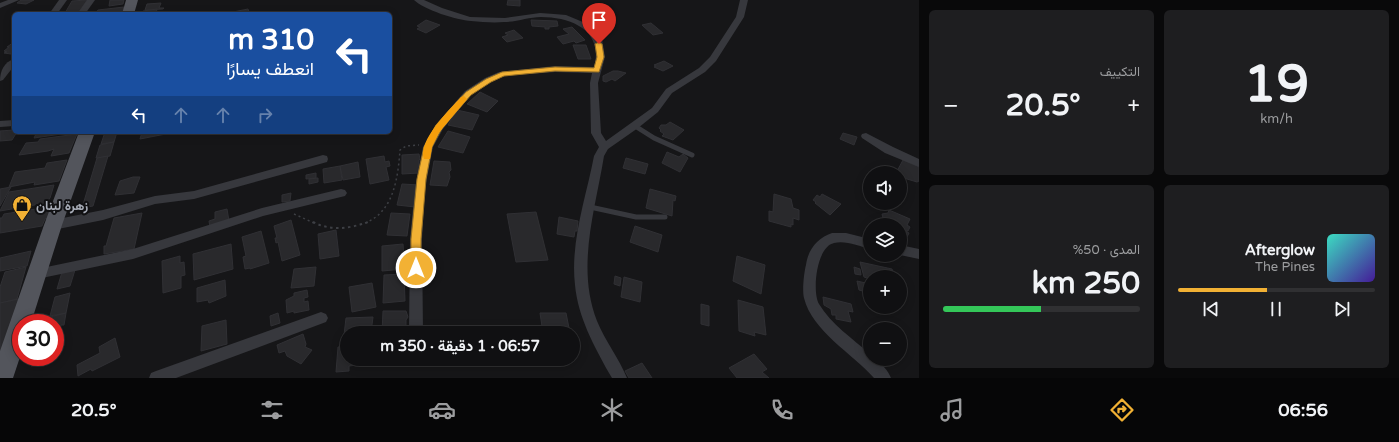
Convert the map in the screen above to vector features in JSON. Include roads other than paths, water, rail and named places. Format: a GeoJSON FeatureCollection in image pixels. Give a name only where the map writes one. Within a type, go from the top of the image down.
{"type":"FeatureCollection","features":[{"type":"Feature","properties":{"kind":"main road"},"geometry":{"type":"LineString","coordinates":[[129,12],[132,0]]}},
{"type":"Feature","properties":{"kind":"main road"},"geometry":{"type":"LineString","coordinates":[[2,376],[53,225],[86,134]]}},
{"type":"Feature","properties":{"kind":"street"},"geometry":{"type":"LineString","coordinates":[[0,6],[15,0]]}},
{"type":"Feature","properties":{"kind":"street"},"geometry":{"type":"LineString","coordinates":[[54,12],[63,0]]}},
{"type":"Feature","properties":{"kind":"street"},"geometry":{"type":"LineString","coordinates":[[83,12],[92,0]]}},
{"type":"Feature","properties":{"kind":"street"},"geometry":{"type":"LineString","coordinates":[[418,0],[439,10],[470,19],[505,20],[540,15],[554,16],[577,22],[587,27],[598,39],[601,57],[594,83],[596,133],[604,147]]}},
{"type":"Feature","properties":{"kind":"street"},"geometry":{"type":"LineString","coordinates":[[620,378],[602,347],[581,286],[581,268],[586,224],[599,156],[604,147],[635,126],[655,110],[669,91],[698,72],[713,59],[740,17],[744,0]]}},
{"type":"Feature","properties":{"kind":"street"},"geometry":{"type":"LineString","coordinates":[[0,78],[12,64]]}},
{"type":"Feature","properties":{"kind":"street"},"geometry":{"type":"LineString","coordinates":[[416,326],[416,239],[420,188],[428,147],[439,127],[468,93],[488,80],[502,74],[555,69],[597,70]]}},
{"type":"Feature","properties":{"kind":"street"},"geometry":{"type":"LineString","coordinates":[[0,124],[12,122]]}},
{"type":"Feature","properties":{"kind":"street"},"geometry":{"type":"LineString","coordinates":[[866,136],[889,150],[919,163]]}},
{"type":"Feature","properties":{"kind":"street"},"geometry":{"type":"LineString","coordinates":[[53,225],[103,214],[155,200],[202,193],[323,159]]}},
{"type":"Feature","properties":{"kind":"street"},"geometry":{"type":"LineString","coordinates":[[37,274],[133,254],[262,212],[341,193]]}},
{"type":"Feature","properties":{"kind":"street"},"geometry":{"type":"LineString","coordinates":[[863,242],[842,237],[830,238],[822,242],[813,258],[810,298],[816,310],[827,323],[884,378]]}},
{"type":"Feature","properties":{"kind":"street"},"geometry":{"type":"LineString","coordinates":[[907,251],[919,254]]}},
{"type":"Feature","properties":{"kind":"street"},"geometry":{"type":"LineString","coordinates":[[156,378],[321,318]]}},
{"type":"Feature","properties":{"kind":"lane"},"geometry":{"type":"LineString","coordinates":[[635,126],[654,138],[692,155]]}},
{"type":"Feature","properties":{"kind":"lane"},"geometry":{"type":"LineString","coordinates":[[590,207],[621,215],[649,219],[665,217]]}},
{"type":"Feature","properties":{"kind":"place","name":"زهرة لبنان"},"geometry":{"type":"Point","coordinates":[22,222]}}]}
